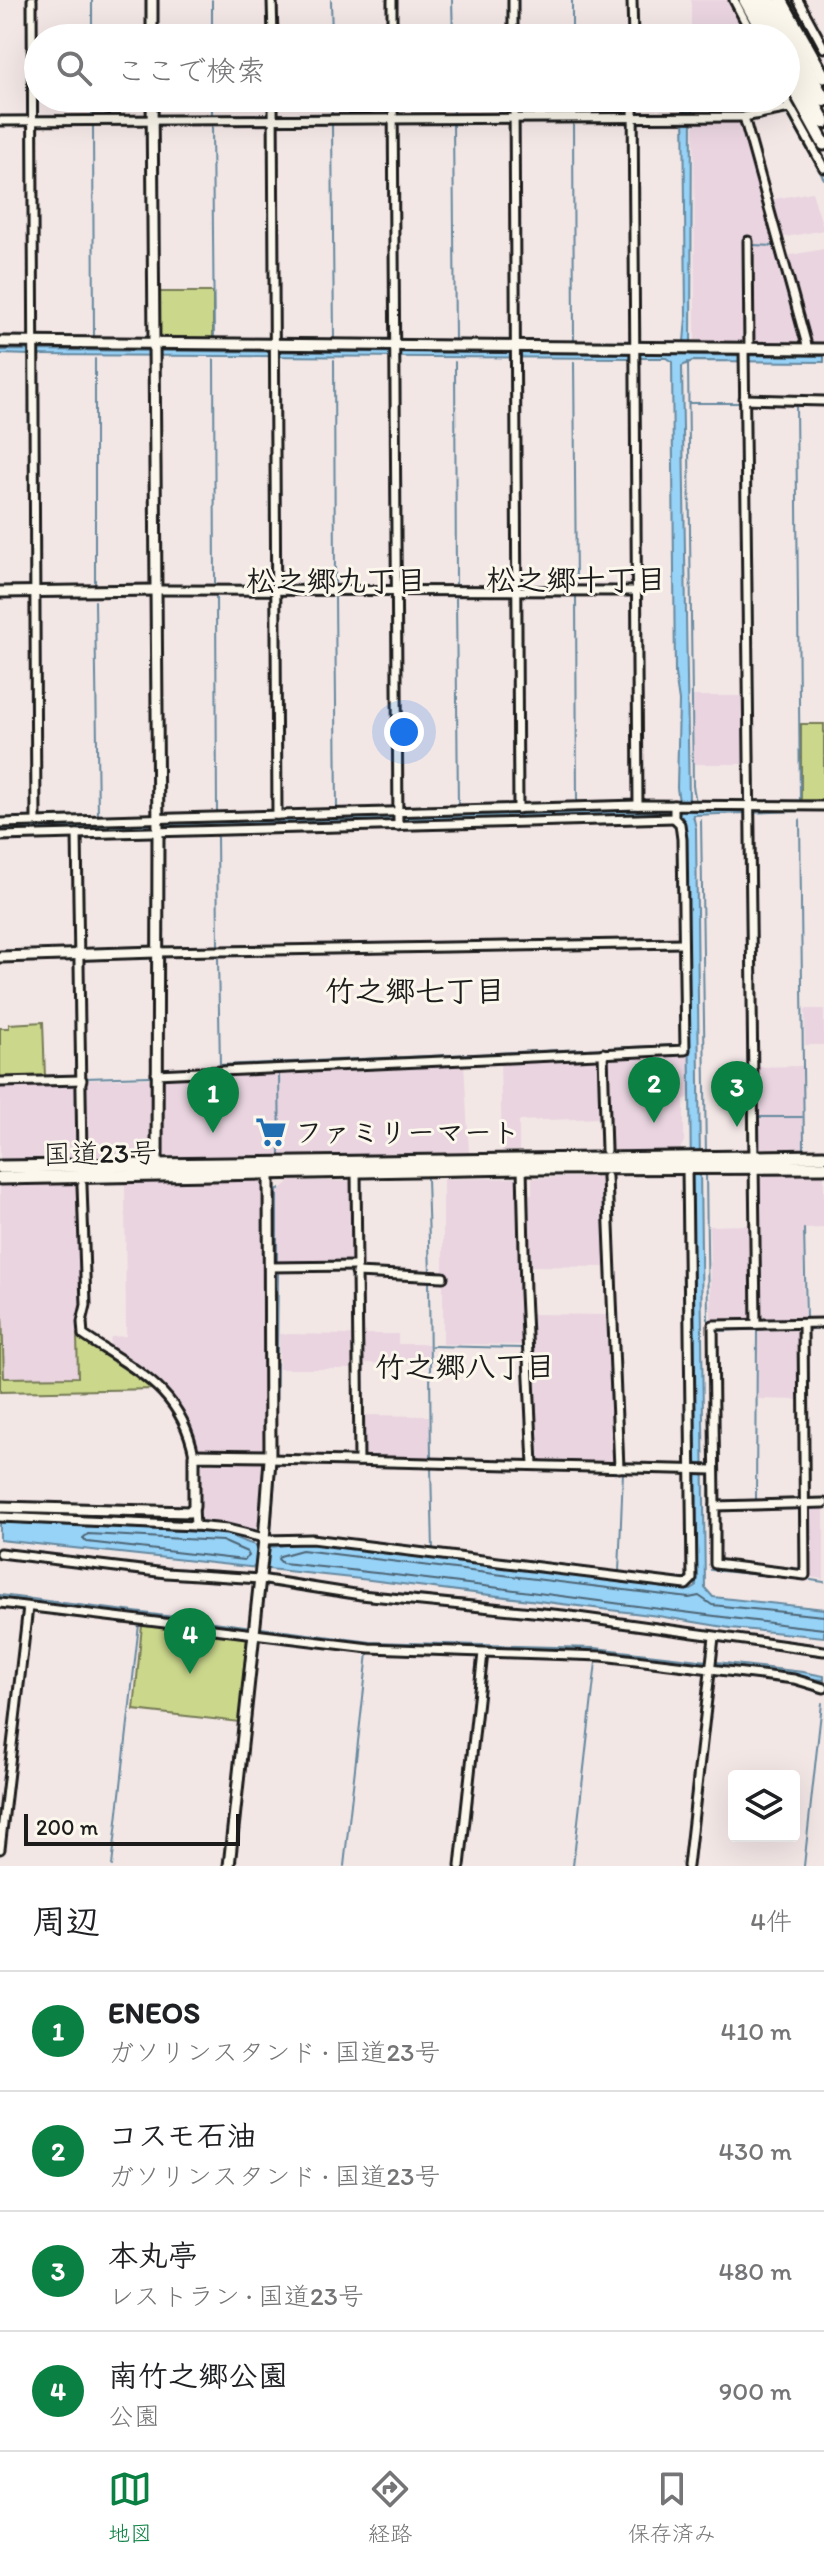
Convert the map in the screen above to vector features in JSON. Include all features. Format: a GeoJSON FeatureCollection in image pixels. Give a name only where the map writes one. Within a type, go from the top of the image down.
{"type":"FeatureCollection","features":[{"type":"Feature","properties":{"kind":"highway"},"geometry":{"type":"LineString","coordinates":[[745,0],[758,24]]}},
{"type":"Feature","properties":{"kind":"highway"},"geometry":{"type":"LineString","coordinates":[[757,0],[770,24]]}},
{"type":"Feature","properties":{"kind":"highway"},"geometry":{"type":"LineString","coordinates":[[769,0],[782,24]]}},
{"type":"Feature","properties":{"kind":"highway"},"geometry":{"type":"LineString","coordinates":[[781,0],[794,24]]}},
{"type":"Feature","properties":{"kind":"highway"},"geometry":{"type":"LineString","coordinates":[[800,34],[824,77]]}},
{"type":"Feature","properties":{"kind":"highway"},"geometry":{"type":"LineString","coordinates":[[800,56],[824,100]]}},
{"type":"Feature","properties":{"kind":"highway"},"geometry":{"type":"LineString","coordinates":[[800,78],[824,122]]}},
{"type":"Feature","properties":{"kind":"highway"},"geometry":{"type":"LineString","coordinates":[[800,100],[824,144]]}},
{"type":"Feature","properties":{"kind":"highway","name":"国道23号"},"geometry":{"type":"LineString","coordinates":[[270,1169],[356,1172],[753,1162],[824,1156]]}},
{"type":"Feature","properties":{"kind":"highway","name":"国道23号"},"geometry":{"type":"LineString","coordinates":[[753,1162],[824,1167]]}},
{"type":"Feature","properties":{"kind":"highway","name":"国道23号"},"geometry":{"type":"LineString","coordinates":[[0,1167],[157,1170],[688,1164]]}},
{"type":"Feature","properties":{"kind":"highway","name":"国道23号"},"geometry":{"type":"LineString","coordinates":[[0,1178],[157,1170]]}},
{"type":"Feature","properties":{"kind":"street"},"geometry":{"type":"LineString","coordinates":[[32,0],[32,24]]}},
{"type":"Feature","properties":{"kind":"street"},"geometry":{"type":"LineString","coordinates":[[152,0],[152,24]]}},
{"type":"Feature","properties":{"kind":"street"},"geometry":{"type":"LineString","coordinates":[[272,0],[273,24]]}},
{"type":"Feature","properties":{"kind":"street"},"geometry":{"type":"LineString","coordinates":[[392,0],[392,24]]}},
{"type":"Feature","properties":{"kind":"street"},"geometry":{"type":"LineString","coordinates":[[513,0],[513,24]]}},
{"type":"Feature","properties":{"kind":"street"},"geometry":{"type":"LineString","coordinates":[[632,0],[633,24]]}},
{"type":"Feature","properties":{"kind":"street"},"geometry":{"type":"LineString","coordinates":[[734,0],[747,24]]}},
{"type":"Feature","properties":{"kind":"street"},"geometry":{"type":"LineString","coordinates":[[798,0],[824,48]]}},
{"type":"Feature","properties":{"kind":"street"},"geometry":{"type":"LineString","coordinates":[[33,112],[36,821]]}},
{"type":"Feature","properties":{"kind":"street"},"geometry":{"type":"LineString","coordinates":[[152,112],[158,833],[157,1170]]}},
{"type":"Feature","properties":{"kind":"street"},"geometry":{"type":"LineString","coordinates":[[274,112],[277,815]]}},
{"type":"Feature","properties":{"kind":"street"},"geometry":{"type":"LineString","coordinates":[[393,112],[398,826]]}},
{"type":"Feature","properties":{"kind":"street"},"geometry":{"type":"LineString","coordinates":[[514,112],[518,809]]}},
{"type":"Feature","properties":{"kind":"street"},"geometry":{"type":"LineString","coordinates":[[633,112],[638,805]]}},
{"type":"Feature","properties":{"kind":"street"},"geometry":{"type":"LineString","coordinates":[[0,121],[744,117],[770,112]]}},
{"type":"Feature","properties":{"kind":"street"},"geometry":{"type":"LineString","coordinates":[[792,112],[824,168]]}},
{"type":"Feature","properties":{"kind":"street"},"geometry":{"type":"LineString","coordinates":[[744,117],[808,349]]}},
{"type":"Feature","properties":{"kind":"street"},"geometry":{"type":"LineString","coordinates":[[748,241],[744,363],[747,811],[756,1324]]}},
{"type":"Feature","properties":{"kind":"street"},"geometry":{"type":"LineString","coordinates":[[0,342],[34,348],[634,353],[681,348],[824,349]]}},
{"type":"Feature","properties":{"kind":"street"},"geometry":{"type":"LineString","coordinates":[[744,399],[824,401]]}},
{"type":"Feature","properties":{"kind":"street"},"geometry":{"type":"LineString","coordinates":[[0,592],[636,591]]}},
{"type":"Feature","properties":{"kind":"street"},"geometry":{"type":"LineString","coordinates":[[0,823],[638,805],[675,810]]}},
{"type":"Feature","properties":{"kind":"street"},"geometry":{"type":"LineString","coordinates":[[0,836],[398,826],[675,810],[693,806],[747,811],[824,806]]}},
{"type":"Feature","properties":{"kind":"street"},"geometry":{"type":"LineString","coordinates":[[156,1074],[685,1050],[682,839],[675,810]]}},
{"type":"Feature","properties":{"kind":"street"},"geometry":{"type":"LineString","coordinates":[[77,834],[82,1158]]}},
{"type":"Feature","properties":{"kind":"street"},"geometry":{"type":"LineString","coordinates":[[0,957],[683,943]]}},
{"type":"Feature","properties":{"kind":"street"},"geometry":{"type":"LineString","coordinates":[[603,1053],[606,1150]]}},
{"type":"Feature","properties":{"kind":"street"},"geometry":{"type":"LineString","coordinates":[[0,1082],[82,1080]]}},
{"type":"Feature","properties":{"kind":"street"},"geometry":{"type":"LineString","coordinates":[[0,1517],[227,1529],[264,1541],[312,1539],[686,1585],[692,1579],[688,1164]]}},
{"type":"Feature","properties":{"kind":"street"},"geometry":{"type":"LineString","coordinates":[[522,1168],[533,1465]]}},
{"type":"Feature","properties":{"kind":"street"},"geometry":{"type":"LineString","coordinates":[[229,1866],[270,1458],[270,1169]]}},
{"type":"Feature","properties":{"kind":"street"},"geometry":{"type":"LineString","coordinates":[[356,1172],[359,1461]]}},
{"type":"Feature","properties":{"kind":"street"},"geometry":{"type":"LineString","coordinates":[[607,1177],[619,1468]]}},
{"type":"Feature","properties":{"kind":"street"},"geometry":{"type":"LineString","coordinates":[[82,1185],[86,1305],[83,1335],[165,1393],[177,1407],[189,1432],[194,1455],[195,1526]]}},
{"type":"Feature","properties":{"kind":"street"},"geometry":{"type":"LineString","coordinates":[[270,1267],[443,1277]]}},
{"type":"Feature","properties":{"kind":"street"},"geometry":{"type":"LineString","coordinates":[[803,1324],[805,1575],[715,1564],[715,1506],[710,1470],[713,1325],[824,1323]]}},
{"type":"Feature","properties":{"kind":"street"},"geometry":{"type":"LineString","coordinates":[[194,1455],[710,1470]]}},
{"type":"Feature","properties":{"kind":"street"},"geometry":{"type":"LineString","coordinates":[[715,1506],[824,1503]]}},
{"type":"Feature","properties":{"kind":"street"},"geometry":{"type":"LineString","coordinates":[[0,1507],[184,1513],[194,1507]]}},
{"type":"Feature","properties":{"kind":"street"},"geometry":{"type":"LineString","coordinates":[[0,1553],[166,1573],[260,1576],[361,1595],[563,1615],[824,1651]]}},
{"type":"Feature","properties":{"kind":"street"},"geometry":{"type":"LineString","coordinates":[[0,1603],[255,1630],[369,1648],[602,1656],[711,1666],[794,1679],[824,1688]]}},
{"type":"Feature","properties":{"kind":"street"},"geometry":{"type":"LineString","coordinates":[[0,1849],[28,1607]]}},
{"type":"Feature","properties":{"kind":"street"},"geometry":{"type":"LineString","coordinates":[[688,1866],[714,1637]]}},
{"type":"Feature","properties":{"kind":"street"},"geometry":{"type":"LineString","coordinates":[[460,1866],[483,1653]]}},
{"type":"Feature","properties":{"kind":"shaded area"},"geometry":{"type":"Polygon","coordinates":[[[691,0],[731,0],[744,24],[691,24],[691,0]]]}},
{"type":"Feature","properties":{"kind":"shaded area"},"geometry":{"type":"Polygon","coordinates":[[[694,122],[742,122],[803,342],[801,345],[754,344],[751,340],[745,343],[695,342],[694,122]]]}},
{"type":"Feature","properties":{"kind":"shaded area"},"geometry":{"type":"Polygon","coordinates":[[[812,192],[824,230],[780,238],[769,200],[812,192]]]}},
{"type":"Feature","properties":{"kind":"shaded area"},"geometry":{"type":"Polygon","coordinates":[[[824,249],[824,344],[812,344],[785,256],[824,249]]]}},
{"type":"Feature","properties":{"kind":"shaded area"},"geometry":{"type":"Polygon","coordinates":[[[693,696],[743,696],[744,764],[694,764],[693,696]]]}},
{"type":"Feature","properties":{"kind":"shaded area"},"geometry":{"type":"Polygon","coordinates":[[[805,1009],[824,1009],[824,1045],[805,1045],[805,1009]]]}},
{"type":"Feature","properties":{"kind":"shaded area"},"geometry":{"type":"Polygon","coordinates":[[[689,1053],[690,1097],[684,1100],[684,1141],[680,1150],[608,1150],[607,1057],[689,1053]]]}},
{"type":"Feature","properties":{"kind":"shaded area"},"geometry":{"type":"Polygon","coordinates":[[[600,1056],[602,1118],[519,1121],[519,1151],[502,1151],[500,1059],[600,1056]]]}},
{"type":"Feature","properties":{"kind":"shaded area"},"geometry":{"type":"Polygon","coordinates":[[[464,1062],[469,1152],[165,1158],[161,1153],[161,1077],[464,1062]]]}},
{"type":"Feature","properties":{"kind":"shaded area"},"geometry":{"type":"Polygon","coordinates":[[[802,1066],[803,1148],[758,1148],[754,1067],[802,1066]]]}},
{"type":"Feature","properties":{"kind":"shaded area"},"geometry":{"type":"Polygon","coordinates":[[[152,1078],[151,1153],[146,1158],[86,1158],[84,1080],[152,1078]]]}},
{"type":"Feature","properties":{"kind":"shaded area"},"geometry":{"type":"Polygon","coordinates":[[[79,1083],[80,1158],[0,1159],[0,1085],[79,1083]]]}},
{"type":"Feature","properties":{"kind":"shaded area"},"geometry":{"type":"Polygon","coordinates":[[[762,1173],[824,1174],[824,1228],[803,1229],[804,1319],[761,1319],[757,1176],[762,1173]]]}},
{"type":"Feature","properties":{"kind":"shaded area"},"geometry":{"type":"Polygon","coordinates":[[[604,1177],[606,1267],[529,1266],[528,1194],[532,1194],[532,1178],[604,1177]]]}},
{"type":"Feature","properties":{"kind":"shaded area"},"geometry":{"type":"Polygon","coordinates":[[[520,1178],[525,1345],[443,1344],[443,1179],[520,1178]]]}},
{"type":"Feature","properties":{"kind":"shaded area"},"geometry":{"type":"Polygon","coordinates":[[[255,1180],[266,1191],[265,1448],[261,1452],[201,1452],[196,1447],[183,1411],[166,1388],[109,1348],[111,1337],[126,1336],[125,1184],[255,1180]]]}},
{"type":"Feature","properties":{"kind":"shaded area"},"geometry":{"type":"Polygon","coordinates":[[[290,1181],[352,1181],[352,1263],[278,1263],[278,1192],[290,1181]]]}},
{"type":"Feature","properties":{"kind":"shaded area"},"geometry":{"type":"Polygon","coordinates":[[[80,1184],[83,1306],[76,1322],[77,1335],[156,1389],[0,1392],[0,1186],[80,1184]]]}},
{"type":"Feature","properties":{"kind":"shaded area"},"geometry":{"type":"Polygon","coordinates":[[[751,1225],[751,1317],[747,1321],[711,1321],[709,1226],[751,1225]]]}},
{"type":"Feature","properties":{"kind":"shaded area"},"geometry":{"type":"Polygon","coordinates":[[[530,1314],[609,1315],[615,1465],[540,1462],[537,1459],[530,1314]]]}},
{"type":"Feature","properties":{"kind":"shaded area"},"geometry":{"type":"Polygon","coordinates":[[[800,1330],[800,1400],[758,1399],[758,1331],[800,1330]]]}},
{"type":"Feature","properties":{"kind":"shaded area"},"geometry":{"type":"Polygon","coordinates":[[[279,1334],[354,1335],[355,1369],[279,1369],[279,1334]]]}},
{"type":"Feature","properties":{"kind":"shaded area"},"geometry":{"type":"Polygon","coordinates":[[[360,1334],[398,1334],[398,1344],[429,1344],[428,1364],[360,1363],[360,1334]]]}},
{"type":"Feature","properties":{"kind":"shaded area"},"geometry":{"type":"Polygon","coordinates":[[[360,1415],[429,1416],[430,1461],[361,1459],[360,1415]]]}},
{"type":"Feature","properties":{"kind":"shaded area"},"geometry":{"type":"Polygon","coordinates":[[[203,1461],[266,1463],[262,1529],[256,1532],[200,1520],[200,1464],[203,1461]]]}},
{"type":"Feature","properties":{"kind":"shaded area"},"geometry":{"type":"Polygon","coordinates":[[[824,1506],[824,1579],[809,1577],[810,1509],[824,1506]]]}},
{"type":"Feature","properties":{"kind":"green space"},"geometry":{"type":"Polygon","coordinates":[[[159,292],[213,292],[213,339],[162,339],[159,336],[159,292]]]}},
{"type":"Feature","properties":{"kind":"green space"},"geometry":{"type":"Polygon","coordinates":[[[801,724],[824,724],[824,800],[801,801],[801,724]]]}},
{"type":"Feature","properties":{"kind":"green space"},"geometry":{"type":"Polygon","coordinates":[[[43,1022],[45,1077],[0,1079],[0,1028],[9,1028],[9,1024],[43,1022]]]}},
{"type":"Feature","properties":{"kind":"green space"},"geometry":{"type":"Polygon","coordinates":[[[0,1311],[4,1378],[78,1377],[77,1335],[156,1389],[0,1392],[0,1311]]]}},
{"type":"Feature","properties":{"kind":"green space"},"geometry":{"type":"Polygon","coordinates":[[[142,1625],[247,1638],[239,1722],[134,1710],[142,1625]]]}},
{"type":"Feature","properties":{"kind":"water"},"geometry":{"type":"Polygon","coordinates":[[[684,112],[692,112],[691,355],[824,356],[824,362],[692,361],[682,366],[689,802],[692,810],[698,811],[824,810],[693,815],[696,828],[705,1588],[713,1597],[824,1609],[824,1637],[730,1628],[370,1580],[0,1540],[0,1522],[225,1533],[262,1546],[301,1541],[691,1590],[696,1587],[687,841],[682,816],[0,832],[0,828],[680,809],[677,788],[679,701],[675,674],[672,362],[666,358],[31,355],[0,354],[0,350],[683,354],[686,318],[684,112]]]}},
{"type":"Feature","properties":{"kind":"water"},"geometry":{"type":"Polygon","coordinates":[[[0,1595],[371,1642],[595,1648],[803,1672],[824,1676],[824,1680],[597,1652],[369,1645],[0,1599],[0,1595]]]}},
{"type":"Feature","properties":{"kind":"waterway"},"geometry":{"type":"LineString","coordinates":[[92,0],[92,24]]}},
{"type":"Feature","properties":{"kind":"waterway"},"geometry":{"type":"LineString","coordinates":[[212,0],[212,24]]}},
{"type":"Feature","properties":{"kind":"waterway"},"geometry":{"type":"LineString","coordinates":[[331,0],[332,24]]}},
{"type":"Feature","properties":{"kind":"waterway"},"geometry":{"type":"LineString","coordinates":[[452,0],[453,24]]}},
{"type":"Feature","properties":{"kind":"waterway"},"geometry":{"type":"LineString","coordinates":[[572,0],[572,24]]}},
{"type":"Feature","properties":{"kind":"waterway"},"geometry":{"type":"LineString","coordinates":[[787,113],[824,179]]}},
{"type":"Feature","properties":{"kind":"waterway"},"geometry":{"type":"LineString","coordinates":[[573,122],[574,341]]}},
{"type":"Feature","properties":{"kind":"waterway"},"geometry":{"type":"LineString","coordinates":[[453,123],[455,339]]}},
{"type":"Feature","properties":{"kind":"waterway"},"geometry":{"type":"LineString","coordinates":[[212,125],[214,340]]}},
{"type":"Feature","properties":{"kind":"waterway"},"geometry":{"type":"LineString","coordinates":[[332,125],[334,338]]}},
{"type":"Feature","properties":{"kind":"waterway"},"geometry":{"type":"LineString","coordinates":[[93,126],[94,336]]}},
{"type":"Feature","properties":{"kind":"waterway"},"geometry":{"type":"LineString","coordinates":[[753,245],[774,246],[801,342]]}},
{"type":"Feature","properties":{"kind":"waterway"},"geometry":{"type":"LineString","coordinates":[[95,359],[95,584]]}},
{"type":"Feature","properties":{"kind":"waterway"},"geometry":{"type":"LineString","coordinates":[[214,360],[215,584]]}},
{"type":"Feature","properties":{"kind":"waterway"},"geometry":{"type":"LineString","coordinates":[[334,360],[335,585]]}},
{"type":"Feature","properties":{"kind":"waterway"},"geometry":{"type":"LineString","coordinates":[[455,362],[456,584]]}},
{"type":"Feature","properties":{"kind":"waterway"},"geometry":{"type":"LineString","coordinates":[[574,362],[576,585]]}},
{"type":"Feature","properties":{"kind":"waterway"},"geometry":{"type":"LineString","coordinates":[[688,362],[693,786],[696,802]]}},
{"type":"Feature","properties":{"kind":"waterway"},"geometry":{"type":"LineString","coordinates":[[689,403],[739,403]]}},
{"type":"Feature","properties":{"kind":"waterway"},"geometry":{"type":"LineString","coordinates":[[749,404],[824,406]]}},
{"type":"Feature","properties":{"kind":"waterway"},"geometry":{"type":"LineString","coordinates":[[796,405],[800,800]]}},
{"type":"Feature","properties":{"kind":"waterway"},"geometry":{"type":"LineString","coordinates":[[576,595],[577,803]]}},
{"type":"Feature","properties":{"kind":"waterway"},"geometry":{"type":"LineString","coordinates":[[216,596],[217,813]]}},
{"type":"Feature","properties":{"kind":"waterway"},"geometry":{"type":"LineString","coordinates":[[335,596],[337,810]]}},
{"type":"Feature","properties":{"kind":"waterway"},"geometry":{"type":"LineString","coordinates":[[456,596],[458,806]]}},
{"type":"Feature","properties":{"kind":"waterway"},"geometry":{"type":"LineString","coordinates":[[95,601],[98,816]]}},
{"type":"Feature","properties":{"kind":"waterway"},"geometry":{"type":"LineString","coordinates":[[701,820],[706,1155]]}},
{"type":"Feature","properties":{"kind":"waterway"},"geometry":{"type":"LineString","coordinates":[[800,820],[804,1148]]}},
{"type":"Feature","properties":{"kind":"waterway"},"geometry":{"type":"LineString","coordinates":[[217,835],[218,946]]}},
{"type":"Feature","properties":{"kind":"waterway"},"geometry":{"type":"LineString","coordinates":[[218,958],[220,1065],[677,1045]]}},
{"type":"Feature","properties":{"kind":"waterway"},"geometry":{"type":"LineString","coordinates":[[279,1074],[280,1155]]}},
{"type":"Feature","properties":{"kind":"waterway"},"geometry":{"type":"LineString","coordinates":[[85,1078],[150,1076]]}},
{"type":"Feature","properties":{"kind":"waterway"},"geometry":{"type":"LineString","coordinates":[[757,1117],[802,1117]]}},
{"type":"Feature","properties":{"kind":"waterway"},"geometry":{"type":"LineString","coordinates":[[706,1173],[710,1465]]}},
{"type":"Feature","properties":{"kind":"waterway"},"geometry":{"type":"LineString","coordinates":[[427,1179],[430,1274]]}},
{"type":"Feature","properties":{"kind":"waterway"},"geometry":{"type":"LineString","coordinates":[[277,1261],[277,1191],[280,1188]]}},
{"type":"Feature","properties":{"kind":"waterway"},"geometry":{"type":"LineString","coordinates":[[804,1229],[806,1319]]}},
{"type":"Feature","properties":{"kind":"waterway"},"geometry":{"type":"LineString","coordinates":[[614,1244],[623,1461]]}},
{"type":"Feature","properties":{"kind":"waterway"},"geometry":{"type":"LineString","coordinates":[[277,1353],[278,1274]]}},
{"type":"Feature","properties":{"kind":"waterway"},"geometry":{"type":"LineString","coordinates":[[429,1281],[431,1459]]}},
{"type":"Feature","properties":{"kind":"waterway"},"geometry":{"type":"LineString","coordinates":[[716,1331],[799,1328]]}},
{"type":"Feature","properties":{"kind":"waterway"},"geometry":{"type":"LineString","coordinates":[[810,1329],[824,1328]]}},
{"type":"Feature","properties":{"kind":"waterway"},"geometry":{"type":"LineString","coordinates":[[756,1499],[757,1330]]}},
{"type":"Feature","properties":{"kind":"waterway"},"geometry":{"type":"LineString","coordinates":[[432,1346],[523,1348]]}},
{"type":"Feature","properties":{"kind":"waterway"},"geometry":{"type":"LineString","coordinates":[[275,1455],[277,1363]]}},
{"type":"Feature","properties":{"kind":"waterway"},"geometry":{"type":"LineString","coordinates":[[271,1531],[276,1464]]}},
{"type":"Feature","properties":{"kind":"waterway"},"geometry":{"type":"LineString","coordinates":[[431,1467],[433,1550]]}},
{"type":"Feature","properties":{"kind":"waterway"},"geometry":{"type":"LineString","coordinates":[[619,1572],[623,1472]]}},
{"type":"Feature","properties":{"kind":"waterway"},"geometry":{"type":"LineString","coordinates":[[709,1474],[711,1570],[800,1579]]}},
{"type":"Feature","properties":{"kind":"waterway"},"geometry":{"type":"LineString","coordinates":[[811,1580],[824,1582]]}},
{"type":"Feature","properties":{"kind":"waterway"},"geometry":{"type":"LineString","coordinates":[[112,1866],[139,1624]]}},
{"type":"Feature","properties":{"kind":"waterway"},"geometry":{"type":"LineString","coordinates":[[344,1866],[368,1653]]}},
{"type":"Feature","properties":{"kind":"waterway"},"geometry":{"type":"LineString","coordinates":[[573,1866],[596,1662]]}},
{"type":"Feature","properties":{"kind":"waterway"},"geometry":{"type":"LineString","coordinates":[[804,1866],[822,1703]]}},
{"type":"Feature","properties":{"kind":"place","name":"コスモ石油"},"geometry":{"type":"Point","coordinates":[654,1123]}},
{"type":"Feature","properties":{"kind":"place","name":"本丸亭"},"geometry":{"type":"Point","coordinates":[737,1127]}},
{"type":"Feature","properties":{"kind":"place","name":"ファミリーマート"},"geometry":{"type":"Point","coordinates":[271,1132]}},
{"type":"Feature","properties":{"kind":"place","name":"ENEOS"},"geometry":{"type":"Point","coordinates":[213,1133]}},
{"type":"Feature","properties":{"kind":"place","name":"南竹之郷公園"},"geometry":{"type":"Point","coordinates":[190,1674]}},
{"type":"Feature","properties":{"kind":"district","name":"松之郷十丁目"},"geometry":{"type":"Point","coordinates":[576,580]}},
{"type":"Feature","properties":{"kind":"district","name":"松之郷九丁目"},"geometry":{"type":"Point","coordinates":[336,581]}},
{"type":"Feature","properties":{"kind":"district","name":"竹之郷七丁目"},"geometry":{"type":"Point","coordinates":[415,991]}},
{"type":"Feature","properties":{"kind":"district","name":"竹之郷八丁目"},"geometry":{"type":"Point","coordinates":[465,1367]}}]}
